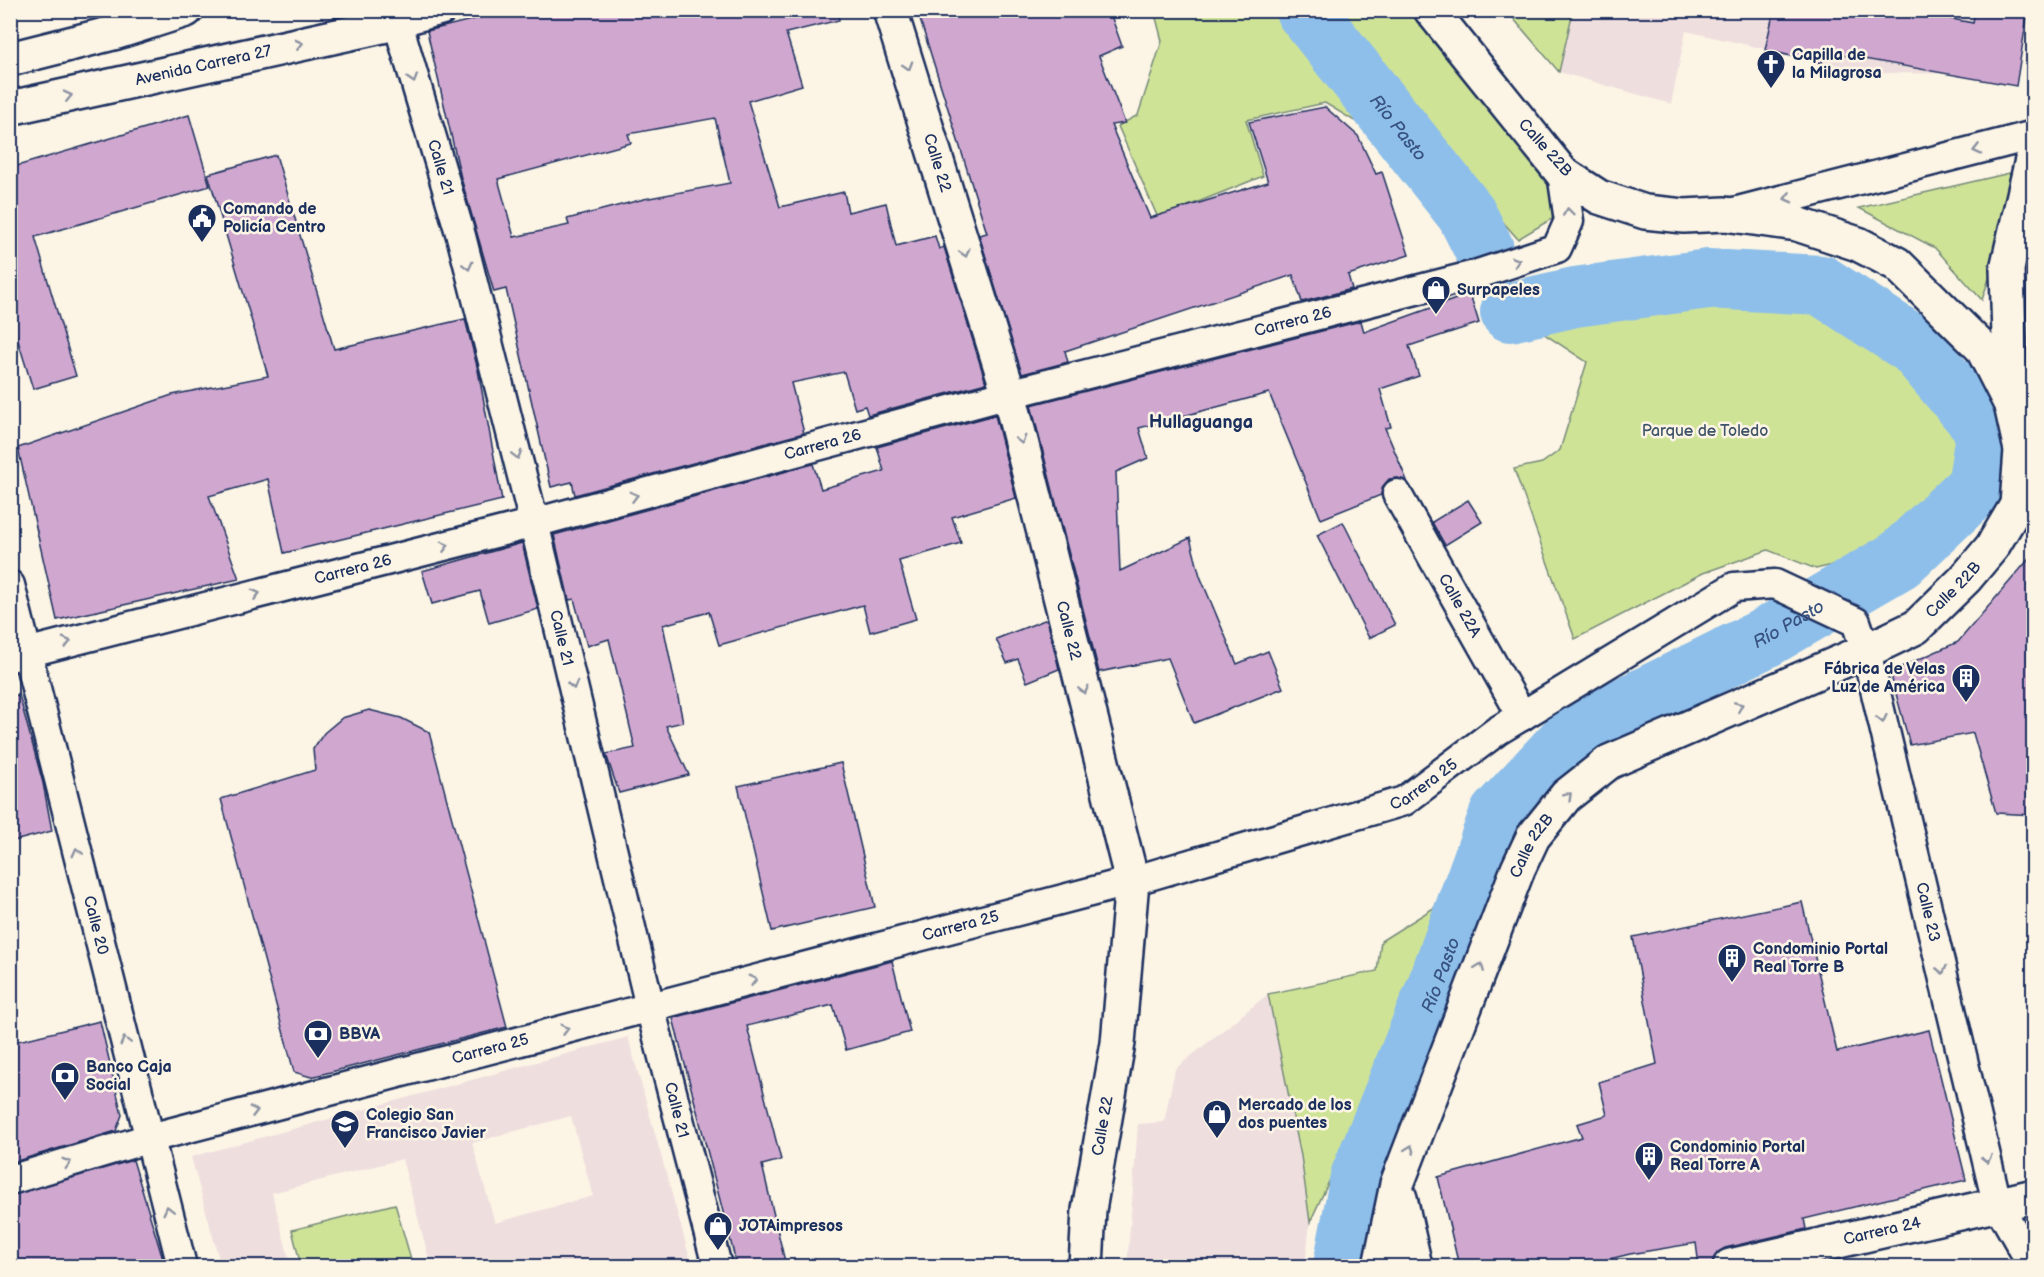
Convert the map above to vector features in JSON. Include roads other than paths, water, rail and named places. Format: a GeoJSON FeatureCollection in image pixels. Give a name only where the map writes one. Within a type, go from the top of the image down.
{"type":"FeatureCollection","features":[{"type":"Feature","properties":{"kind":"main road"},"geometry":{"type":"LineString","coordinates":[[10,59],[114,21],[186,10]]}},
{"type":"Feature","properties":{"kind":"main road","name":"Calle 22"},"geometry":{"type":"LineString","coordinates":[[890,10],[1009,394],[1132,881],[1118,1042],[1089,1210],[1086,1266]]}},
{"type":"Feature","properties":{"kind":"main road","name":"Calle 22B"},"geometry":{"type":"LineString","coordinates":[[1380,1266],[1397,1184],[1518,869],[1533,837],[1566,796],[1609,762],[1861,636],[1916,627],[1965,579],[2025,508],[2021,450],[2011,405],[1982,348],[1897,264],[1858,244],[1797,224],[1725,214],[1684,216],[1645,212],[1599,197],[1562,173],[1431,10]]}},
{"type":"Feature","properties":{"kind":"main road","name":"Avenida Carrera 27"},"geometry":{"type":"LineString","coordinates":[[10,108],[392,15]]}},
{"type":"Feature","properties":{"kind":"main road"},"geometry":{"type":"LineString","coordinates":[[2011,405],[2007,269],[2034,152]]}},
{"type":"Feature","properties":{"kind":"main road"},"geometry":{"type":"LineString","coordinates":[[1397,1184],[1415,1266]]}},
{"type":"Feature","properties":{"kind":"main road","name":"Carrera 24"},"geometry":{"type":"LineString","coordinates":[[1730,1266],[2034,1196]]}},
{"type":"Feature","properties":{"kind":"street","name":"Avenida Carrera 27"},"geometry":{"type":"LineString","coordinates":[[392,15],[442,10]]}},
{"type":"Feature","properties":{"kind":"street","name":"Calle 21"},"geometry":{"type":"LineString","coordinates":[[392,15],[461,236],[534,523],[650,1007],[717,1266]]}},
{"type":"Feature","properties":{"kind":"street"},"geometry":{"type":"LineString","coordinates":[[1725,214],[2034,135]]}},
{"type":"Feature","properties":{"kind":"street","name":"Carrera 26"},"geometry":{"type":"LineString","coordinates":[[18,654],[534,523],[1009,394],[1475,275],[1557,248],[1569,221],[1562,173]]}},
{"type":"Feature","properties":{"kind":"street","name":"Calle 22A"},"geometry":{"type":"LineString","coordinates":[[1397,494],[1522,716]]}},
{"type":"Feature","properties":{"kind":"street","name":"Carrera 25"},"geometry":{"type":"LineString","coordinates":[[10,1180],[150,1138],[1132,881],[1404,801],[1497,731],[1734,587],[1775,584],[1861,636]]}},
{"type":"Feature","properties":{"kind":"street","name":"Calle 20"},"geometry":{"type":"LineString","coordinates":[[10,585],[18,654],[150,1138],[182,1266]]}},
{"type":"Feature","properties":{"kind":"street","name":"Calle 23"},"geometry":{"type":"LineString","coordinates":[[1861,636],[1997,1203],[2033,1266]]}},
{"type":"Feature","properties":{"kind":"waterway","name":"Río Pasto"},"geometry":{"type":"LineString","coordinates":[[1305,10],[1466,213],[1484,249]]}},
{"type":"Feature","properties":{"kind":"waterway","name":"Río Pasto"},"geometry":{"type":"LineString","coordinates":[[1343,1266],[1360,1177],[1437,986],[1499,815],[1577,731],[1765,638],[1899,560],[1977,486],[1986,430],[1915,346],[1821,285],[1708,279],[1575,297],[1510,312]]}},
{"type":"Feature","properties":{"kind":"place","name":"Capilla de la Milagrosa"},"geometry":{"type":"Point","coordinates":[1771,90]}},
{"type":"Feature","properties":{"kind":"place","name":"Comando de Policía Centro"},"geometry":{"type":"Point","coordinates":[202,244]}},
{"type":"Feature","properties":{"kind":"place","name":"Surpapeles"},"geometry":{"type":"Point","coordinates":[1436,316]}},
{"type":"Feature","properties":{"kind":"place","name":"Fábrica de Velas Luz de América"},"geometry":{"type":"Point","coordinates":[1966,704]}},
{"type":"Feature","properties":{"kind":"place","name":"Condominio Portal Real Torre B"},"geometry":{"type":"Point","coordinates":[1732,984]}},
{"type":"Feature","properties":{"kind":"place","name":"BBVA"},"geometry":{"type":"Point","coordinates":[318,1060]}},
{"type":"Feature","properties":{"kind":"place","name":"Banco Caja Social"},"geometry":{"type":"Point","coordinates":[65,1102]}},
{"type":"Feature","properties":{"kind":"place","name":"Mercado de los dos puentes"},"geometry":{"type":"Point","coordinates":[1217,1140]}},
{"type":"Feature","properties":{"kind":"place","name":"Colegio San Francisco Javier"},"geometry":{"type":"Point","coordinates":[345,1150]}},
{"type":"Feature","properties":{"kind":"place","name":"Condominio Portal Real Torre A"},"geometry":{"type":"Point","coordinates":[1649,1182]}},
{"type":"Feature","properties":{"kind":"place","name":"JOTAimpresos"},"geometry":{"type":"Point","coordinates":[718,1252]}},
{"type":"Feature","properties":{"kind":"district","name":"Hullaguanga"},"geometry":{"type":"Point","coordinates":[1201,422]}},
{"type":"Feature","properties":{"kind":"park label","name":"Parque de Toledo"},"geometry":{"type":"Point","coordinates":[1705,431]}}]}
